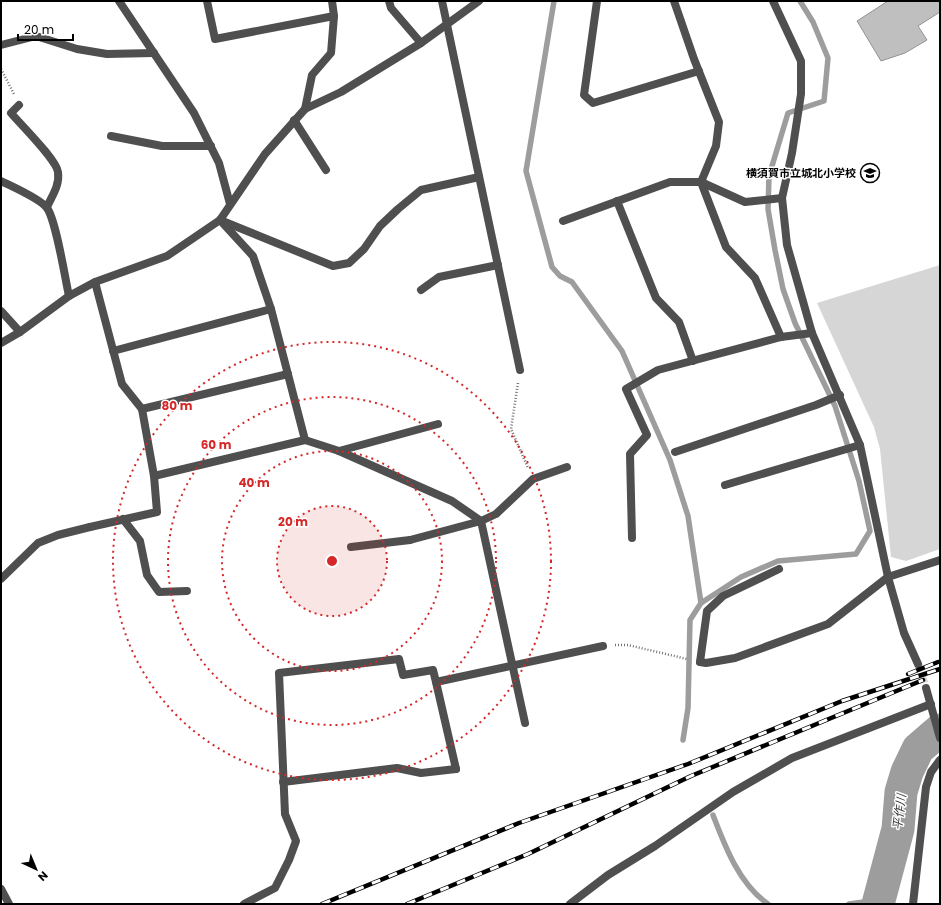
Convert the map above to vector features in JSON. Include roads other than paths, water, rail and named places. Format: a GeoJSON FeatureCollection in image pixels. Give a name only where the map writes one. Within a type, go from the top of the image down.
{"type":"FeatureCollection","features":[{"type":"Feature","properties":{"kind":"street"},"geometry":{"type":"LineString","coordinates":[[119,1],[194,113],[220,163],[230,204]]}},
{"type":"Feature","properties":{"kind":"street"},"geometry":{"type":"LineString","coordinates":[[207,1],[215,39],[334,16]]}},
{"type":"Feature","properties":{"kind":"street"},"geometry":{"type":"LineString","coordinates":[[305,109],[312,75],[331,53],[334,16],[332,1]]}},
{"type":"Feature","properties":{"kind":"street"},"geometry":{"type":"LineString","coordinates":[[389,1],[391,8],[421,43]]}},
{"type":"Feature","properties":{"kind":"street"},"geometry":{"type":"LineString","coordinates":[[442,1],[520,370]]}},
{"type":"Feature","properties":{"kind":"street"},"geometry":{"type":"LineString","coordinates":[[1,343],[20,332],[69,296],[95,282],[167,256],[220,220],[265,154],[305,109],[341,92],[421,43],[447,26],[479,1]]}},
{"type":"Feature","properties":{"kind":"street"},"geometry":{"type":"LineString","coordinates":[[598,1],[584,95],[593,103],[698,70]]}},
{"type":"Feature","properties":{"kind":"street"},"geometry":{"type":"LineString","coordinates":[[674,1],[698,70],[719,122],[716,146],[701,182],[726,247],[755,278],[781,337]]}},
{"type":"Feature","properties":{"kind":"street"},"geometry":{"type":"LineString","coordinates":[[773,1],[801,61],[800,102],[792,153],[782,198],[787,245],[812,333],[840,395],[860,445],[888,577],[904,633],[918,664]]}},
{"type":"Feature","properties":{"kind":"street"},"geometry":{"type":"LineString","coordinates":[[1,45],[36,36],[76,49],[107,54],[154,53]]}},
{"type":"Feature","properties":{"kind":"street"},"geometry":{"type":"LineString","coordinates":[[19,106],[11,113],[50,157],[58,171],[57,186],[47,207]]}},
{"type":"Feature","properties":{"kind":"street"},"geometry":{"type":"LineString","coordinates":[[294,120],[326,170]]}},
{"type":"Feature","properties":{"kind":"street"},"geometry":{"type":"LineString","coordinates":[[111,136],[162,146],[211,146]]}},
{"type":"Feature","properties":{"kind":"street"},"geometry":{"type":"LineString","coordinates":[[220,220],[333,266],[349,263],[364,249],[380,226],[398,208],[421,190],[479,177]]}},
{"type":"Feature","properties":{"kind":"street"},"geometry":{"type":"LineString","coordinates":[[1,181],[32,197],[47,207],[53,224],[69,296]]}},
{"type":"Feature","properties":{"kind":"street"},"geometry":{"type":"LineString","coordinates":[[563,221],[670,182],[701,182],[745,202],[782,198]]}},
{"type":"Feature","properties":{"kind":"street"},"geometry":{"type":"LineString","coordinates":[[617,201],[656,298],[679,322],[693,361]]}},
{"type":"Feature","properties":{"kind":"street"},"geometry":{"type":"LineString","coordinates":[[220,220],[253,256],[271,308],[305,440]]}},
{"type":"Feature","properties":{"kind":"street"},"geometry":{"type":"LineString","coordinates":[[421,290],[440,277],[498,265]]}},
{"type":"Feature","properties":{"kind":"street"},"geometry":{"type":"LineString","coordinates":[[1,579],[38,543],[58,535],[90,526],[157,512],[154,476],[142,410],[122,384],[95,282]]}},
{"type":"Feature","properties":{"kind":"street"},"geometry":{"type":"LineString","coordinates":[[113,351],[271,308]]}},
{"type":"Feature","properties":{"kind":"street"},"geometry":{"type":"LineString","coordinates":[[1,311],[20,332]]}},
{"type":"Feature","properties":{"kind":"street"},"geometry":{"type":"LineString","coordinates":[[632,538],[630,454],[647,435],[626,389],[658,370],[781,337],[812,333]]}},
{"type":"Feature","properties":{"kind":"street"},"geometry":{"type":"LineString","coordinates":[[142,410],[288,374]]}},
{"type":"Feature","properties":{"kind":"street"},"geometry":{"type":"LineString","coordinates":[[675,452],[816,405],[840,395]]}},
{"type":"Feature","properties":{"kind":"street"},"geometry":{"type":"LineString","coordinates":[[339,451],[438,424]]}},
{"type":"Feature","properties":{"kind":"street"},"geometry":{"type":"LineString","coordinates":[[154,476],[305,440],[339,451],[452,501],[481,521],[511,666],[525,723]]}},
{"type":"Feature","properties":{"kind":"street"},"geometry":{"type":"LineString","coordinates":[[725,485],[860,445]]}},
{"type":"Feature","properties":{"kind":"street"},"geometry":{"type":"LineString","coordinates":[[351,547],[410,540],[481,521],[496,514],[533,479],[567,467]]}},
{"type":"Feature","properties":{"kind":"street"},"geometry":{"type":"LineString","coordinates":[[123,519],[140,541],[147,575],[158,592],[187,591]]}},
{"type":"Feature","properties":{"kind":"street"},"geometry":{"type":"LineString","coordinates":[[779,569],[723,596],[707,611],[700,662],[706,663],[734,658],[828,624],[888,577],[940,560]]}},
{"type":"Feature","properties":{"kind":"street"},"geometry":{"type":"LineString","coordinates":[[436,682],[603,646]]}},
{"type":"Feature","properties":{"kind":"street"},"geometry":{"type":"LineString","coordinates":[[244,904],[276,888],[290,860],[296,841],[285,814],[283,782],[279,673],[399,659],[403,675],[432,670],[456,769],[421,773],[397,768],[283,782]]}},
{"type":"Feature","properties":{"kind":"street"},"geometry":{"type":"LineString","coordinates":[[926,688],[940,738]]}},
{"type":"Feature","properties":{"kind":"street"},"geometry":{"type":"LineString","coordinates":[[570,904],[608,875],[655,846],[733,792],[792,758],[931,704]]}},
{"type":"Feature","properties":{"kind":"street"},"geometry":{"type":"LineString","coordinates":[[913,904],[926,787],[931,772],[940,760]]}},
{"type":"Feature","properties":{"kind":"street"},"geometry":{"type":"LineString","coordinates":[[1,889],[9,904]]}},
{"type":"Feature","properties":{"kind":"waterway"},"geometry":{"type":"LineString","coordinates":[[554,1],[526,171],[552,267],[560,276],[572,282],[622,351],[670,460],[688,516],[701,603]]}},
{"type":"Feature","properties":{"kind":"waterway"},"geometry":{"type":"LineString","coordinates":[[683,740],[688,708],[690,620],[701,603],[741,577],[778,561],[856,554],[870,531],[859,481],[835,406],[795,323],[783,289],[768,209],[769,176],[788,113],[824,101],[828,58],[813,22],[800,1]]}},
{"type":"Feature","properties":{"kind":"waterway","name":"平作川"},"geometry":{"type":"LineString","coordinates":[[878,904],[898,829],[901,792],[907,772],[918,749],[940,730]]}},
{"type":"Feature","properties":{"kind":"waterway"},"geometry":{"type":"LineString","coordinates":[[713,815],[734,864],[749,886],[768,904]]}},
{"type":"Feature","properties":{"kind":"waterway"},"geometry":{"type":"LineString","coordinates":[[849,904],[864,902],[877,904]]}},
{"type":"Feature","properties":{"kind":"tunnel"},"geometry":{"type":"LineString","coordinates":[[918,664],[926,688]]}},
{"type":"Feature","properties":{"kind":"railway"},"geometry":{"type":"LineString","coordinates":[[908,674],[938,662]]}},
{"type":"Feature","properties":{"kind":"railway"},"geometry":{"type":"LineString","coordinates":[[322,904],[519,823],[688,764],[842,701],[940,669]]}},
{"type":"Feature","properties":{"kind":"railway"},"geometry":{"type":"LineString","coordinates":[[407,904],[528,854],[691,776],[923,680]]}},
{"type":"Feature","properties":{"kind":"place","name":"横須賀市立城北小学校"},"geometry":{"type":"Point","coordinates":[870,173]}}]}
